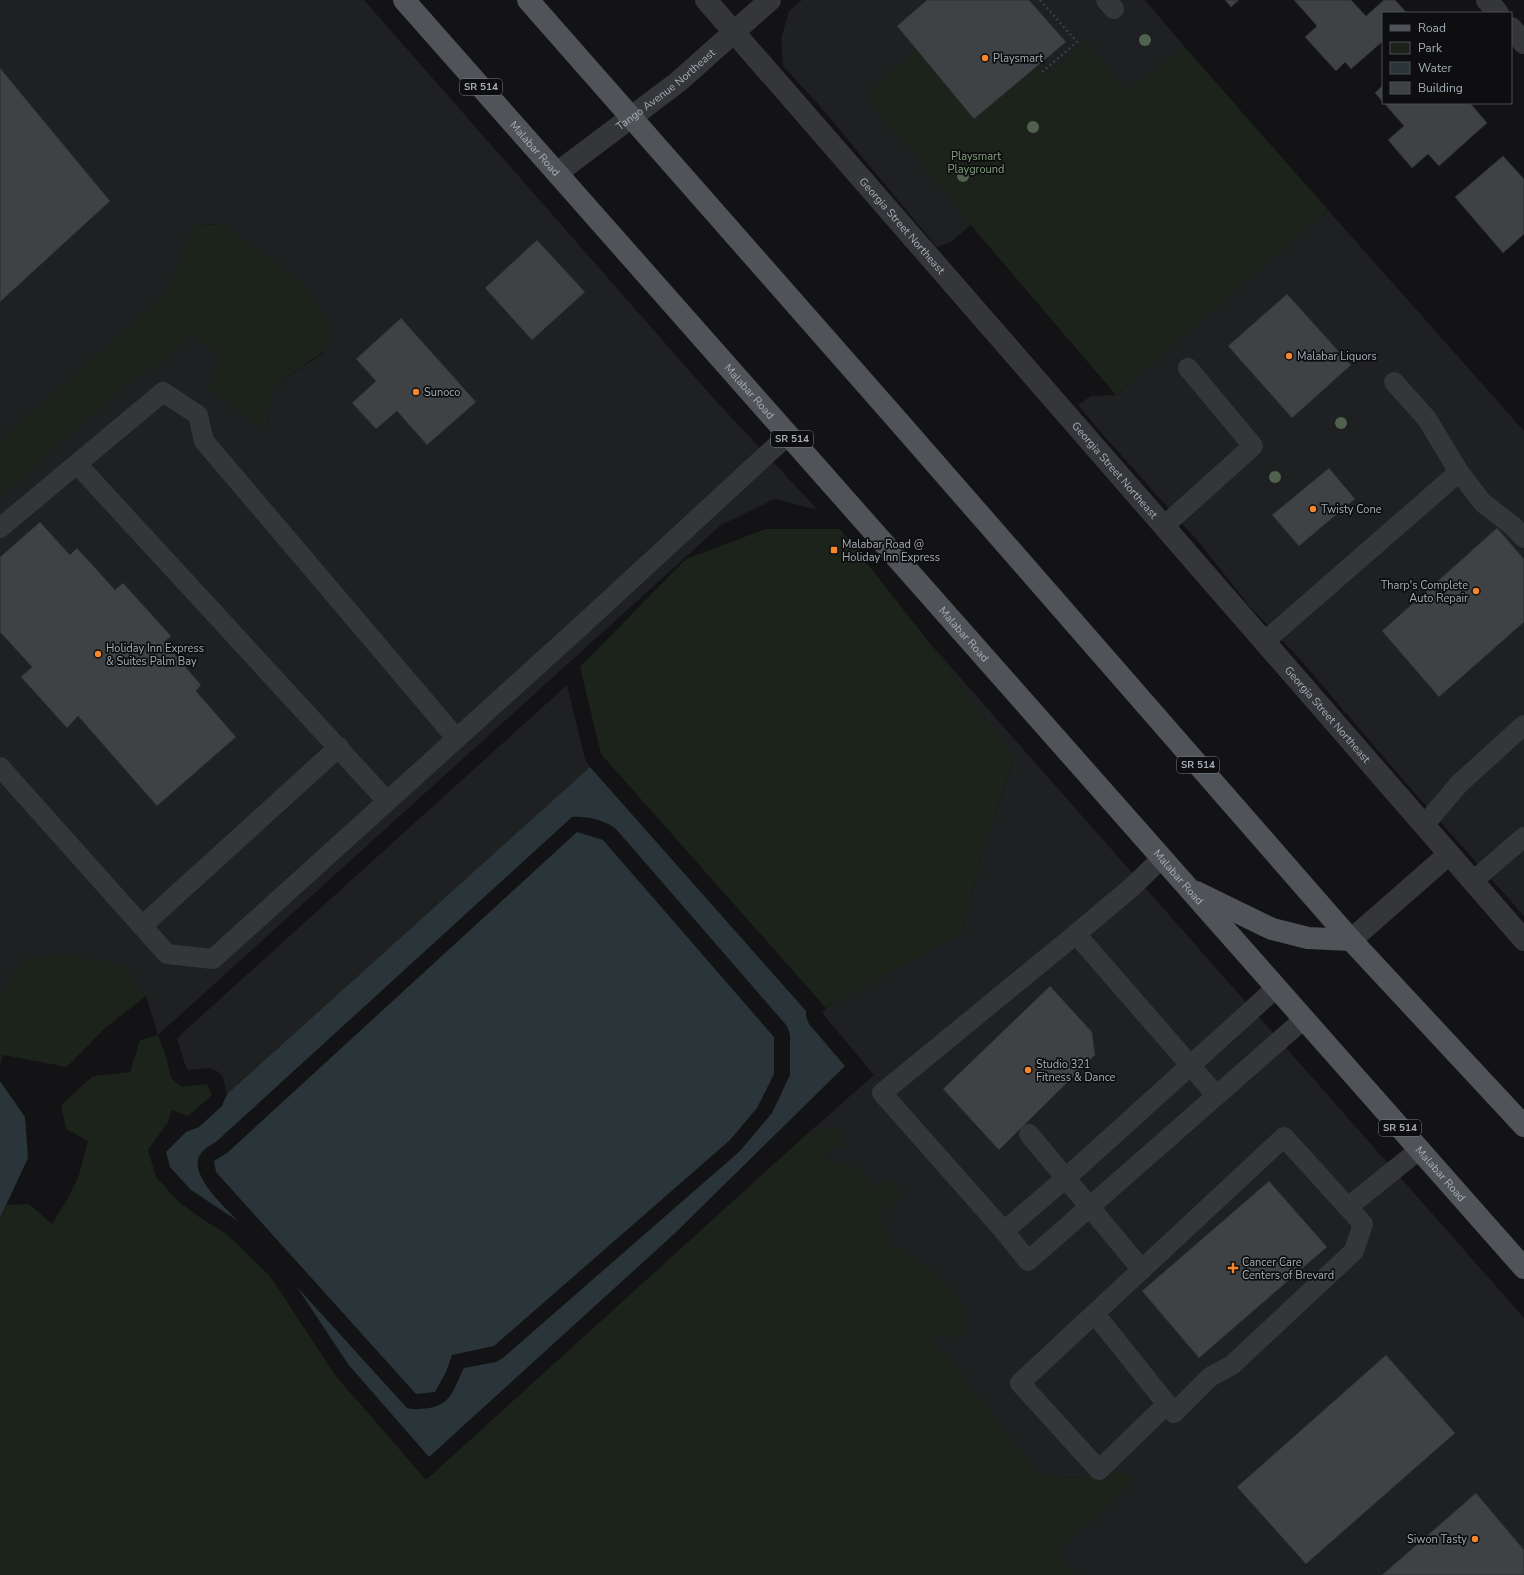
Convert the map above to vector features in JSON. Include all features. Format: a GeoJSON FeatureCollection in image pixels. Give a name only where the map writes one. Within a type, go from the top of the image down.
{"type":"FeatureCollection","features":[{"type":"Feature","properties":{"kind":"main road","name":"Malabar Road"},"geometry":{"type":"LineString","coordinates":[[404,0],[1524,1268]]}},
{"type":"Feature","properties":{"kind":"main road","name":"SR 514"},"geometry":{"type":"LineString","coordinates":[[528,0],[1351,940],[1524,1126]]}},
{"type":"Feature","properties":{"kind":"main road"},"geometry":{"type":"LineString","coordinates":[[1188,888],[1272,929],[1308,938],[1351,940]]}},
{"type":"Feature","properties":{"kind":"street","name":"Georgia Street Northeast"},"geometry":{"type":"LineString","coordinates":[[706,0],[1524,940]]}},
{"type":"Feature","properties":{"kind":"street","name":"Tango Avenue Northeast"},"geometry":{"type":"LineString","coordinates":[[557,173],[678,82],[770,0]]}},
{"type":"Feature","properties":{"kind":"street"},"geometry":{"type":"LineString","coordinates":[[1487,0],[1497,12]]}},
{"type":"Feature","properties":{"kind":"street"},"geometry":{"type":"LineString","coordinates":[[1512,29],[1524,43]]}},
{"type":"Feature","properties":{"kind":"street"},"geometry":{"type":"LineString","coordinates":[[1351,940],[1449,854]]}},
{"type":"Feature","properties":{"kind":"lane"},"geometry":{"type":"LineString","coordinates":[[1164,526],[1253,446],[1188,368]]}},
{"type":"Feature","properties":{"kind":"lane"},"geometry":{"type":"LineString","coordinates":[[1394,382],[1428,419],[1459,472],[1482,503],[1513,526],[1524,538]]}},
{"type":"Feature","properties":{"kind":"lane"},"geometry":{"type":"LineString","coordinates":[[0,528],[163,392],[198,415],[204,441],[457,739]]}},
{"type":"Feature","properties":{"kind":"lane"},"geometry":{"type":"LineString","coordinates":[[0,767],[167,954],[213,959],[457,739],[788,435]]}},
{"type":"Feature","properties":{"kind":"lane"},"geometry":{"type":"LineString","coordinates":[[77,464],[339,747],[387,801]]}},
{"type":"Feature","properties":{"kind":"lane"},"geometry":{"type":"LineString","coordinates":[[1264,642],[1459,472]]}},
{"type":"Feature","properties":{"kind":"lane"},"geometry":{"type":"LineString","coordinates":[[1424,825],[1460,783],[1524,725]]}},
{"type":"Feature","properties":{"kind":"lane"},"geometry":{"type":"LineString","coordinates":[[142,926],[339,747]]}},
{"type":"Feature","properties":{"kind":"lane"},"geometry":{"type":"LineString","coordinates":[[1473,881],[1524,837]]}},
{"type":"Feature","properties":{"kind":"lane"},"geometry":{"type":"LineString","coordinates":[[1162,858],[1132,887],[882,1093],[1004,1231],[1028,1261],[1304,1019]]}},
{"type":"Feature","properties":{"kind":"lane"},"geometry":{"type":"LineString","coordinates":[[1076,934],[1216,1095]]}},
{"type":"Feature","properties":{"kind":"lane"},"geometry":{"type":"LineString","coordinates":[[1004,1231],[1066,1178],[1276,988]]}},
{"type":"Feature","properties":{"kind":"lane"},"geometry":{"type":"LineString","coordinates":[[1028,1134],[1142,1270]]}},
{"type":"Feature","properties":{"kind":"lane"},"geometry":{"type":"LineString","coordinates":[[1095,1314],[1167,1404],[1174,1413],[1210,1377],[1238,1360],[1354,1251],[1363,1224],[1284,1137],[1020,1383],[1099,1470],[1167,1404]]}},
{"type":"Feature","properties":{"kind":"lane"},"geometry":{"type":"LineString","coordinates":[[1348,1207],[1419,1150]]}},
{"type":"Feature","properties":{"kind":"path"},"geometry":{"type":"LineString","coordinates":[[1040,0],[1077,42],[1042,72]]}},
{"type":"Feature","properties":{"kind":"shaded area"},"geometry":{"type":"Polygon","coordinates":[[[0,0],[364,0],[715,400],[818,510],[775,499],[721,525],[158,1035],[146,996],[124,965],[7,982],[0,994],[0,497],[130,381],[164,360],[190,333],[221,356],[207,388],[256,423],[266,427],[273,387],[326,351],[227,224],[194,225],[171,289],[0,446],[0,0]]]}},
{"type":"Feature","properties":{"kind":"shaded area"},"geometry":{"type":"Polygon","coordinates":[[[802,0],[1145,0],[1184,46],[1126,91],[951,242],[937,247],[819,105],[783,66],[781,39],[789,11],[802,0]]]}},
{"type":"Feature","properties":{"kind":"shaded area"},"geometry":{"type":"Polygon","coordinates":[[[1328,210],[1524,431],[1524,916],[1404,781],[1299,658],[1251,608],[1202,546],[1078,405],[1091,396],[1116,395],[1328,210]]]}},
{"type":"Feature","properties":{"kind":"shaded area"},"geometry":{"type":"Polygon","coordinates":[[[928,641],[1524,1318],[1524,1575],[1076,1575],[1064,1562],[1058,1550],[1135,1479],[1115,1470],[1085,1477],[1057,1478],[1034,1469],[953,1363],[929,1336],[958,1299],[937,1276],[906,1250],[887,1244],[892,1234],[877,1216],[899,1199],[872,1190],[861,1170],[824,1159],[831,1149],[828,1127],[807,1134],[874,1075],[822,1013],[826,1008],[962,933],[981,858],[1014,758],[928,641]]]}},
{"type":"Feature","properties":{"kind":"shaded area"},"geometry":{"type":"Polygon","coordinates":[[[567,685],[585,759],[590,767],[227,1094],[223,1077],[217,1071],[208,1068],[189,1070],[186,1068],[177,1038],[567,685]]]}},
{"type":"Feature","properties":{"kind":"green space","name":"Playsmart Playground"},"geometry":{"type":"Polygon","coordinates":[[[1085,40],[1126,91],[1184,46],[1328,210],[1116,395],[970,224],[907,146],[863,96],[916,50],[974,119],[1037,66],[1047,76],[1085,40]]]}},
{"type":"Feature","properties":{"kind":"green space"},"geometry":{"type":"Polygon","coordinates":[[[227,224],[240,238],[300,280],[330,324],[326,350],[273,387],[266,427],[256,423],[207,388],[221,356],[190,333],[164,360],[130,381],[0,497],[0,441],[170,289],[194,225],[227,224]]]}},
{"type":"Feature","properties":{"kind":"green space"},"geometry":{"type":"Polygon","coordinates":[[[765,529],[840,529],[928,641],[1014,758],[981,858],[962,933],[826,1008],[601,754],[580,667],[686,559],[765,529]]]}},
{"type":"Feature","properties":{"kind":"green space"},"geometry":{"type":"Polygon","coordinates":[[[68,955],[124,965],[146,996],[105,1028],[67,1067],[3,1055],[0,1066],[0,994],[7,982],[28,957],[68,955]]]}},
{"type":"Feature","properties":{"kind":"green space"},"geometry":{"type":"Polygon","coordinates":[[[158,1035],[166,1056],[171,1078],[182,1087],[207,1084],[212,1095],[188,1116],[172,1110],[167,1124],[148,1150],[156,1177],[179,1202],[202,1219],[228,1235],[270,1276],[335,1375],[426,1480],[807,1134],[828,1127],[842,1129],[841,1147],[831,1149],[824,1159],[861,1170],[872,1189],[885,1180],[897,1184],[899,1199],[877,1216],[892,1234],[887,1244],[906,1250],[937,1276],[958,1299],[967,1315],[963,1336],[930,1337],[953,1363],[1034,1469],[1057,1478],[1085,1477],[1115,1470],[1136,1479],[1058,1550],[1064,1562],[1076,1575],[0,1575],[0,1218],[7,1205],[29,1204],[52,1224],[68,1198],[79,1175],[88,1141],[66,1129],[61,1105],[93,1076],[130,1072],[140,1040],[158,1035]]]}},
{"type":"Feature","properties":{"kind":"water"},"geometry":{"type":"Polygon","coordinates":[[[590,767],[806,1011],[809,1024],[845,1066],[674,1234],[429,1457],[348,1364],[297,1287],[407,1408],[429,1408],[443,1403],[448,1399],[455,1388],[464,1368],[496,1362],[504,1357],[740,1151],[772,1113],[790,1075],[790,1035],[787,1026],[616,829],[595,819],[572,817],[217,1141],[202,1152],[198,1160],[198,1169],[202,1179],[217,1199],[238,1221],[191,1190],[170,1167],[166,1152],[186,1132],[199,1127],[222,1106],[227,1094],[590,767]]]}},
{"type":"Feature","properties":{"kind":"water"},"geometry":{"type":"Polygon","coordinates":[[[577,832],[603,840],[774,1037],[774,1074],[757,1108],[730,1140],[494,1346],[452,1355],[446,1372],[435,1392],[416,1394],[216,1172],[214,1161],[227,1153],[577,832]]]}},
{"type":"Feature","properties":{"kind":"water"},"geometry":{"type":"Polygon","coordinates":[[[0,1081],[25,1117],[28,1158],[0,1218],[0,1081]]]}},
{"type":"Feature","properties":{"kind":"building","name":"Playsmart"},"geometry":{"type":"Polygon","coordinates":[[[927,0],[1029,0],[1066,42],[974,119],[897,26],[927,0]]]}},
{"type":"Feature","properties":{"kind":"building"},"geometry":{"type":"Polygon","coordinates":[[[1225,0],[1239,0],[1231,7],[1225,0]]]}},
{"type":"Feature","properties":{"kind":"building"},"geometry":{"type":"Polygon","coordinates":[[[1294,0],[1351,0],[1366,16],[1384,0],[1395,0],[1406,12],[1382,12],[1382,42],[1351,69],[1345,62],[1336,71],[1305,37],[1317,26],[1294,0]]]}},
{"type":"Feature","properties":{"kind":"building"},"geometry":{"type":"Polygon","coordinates":[[[0,68],[110,201],[0,302],[0,68]]]}},
{"type":"Feature","properties":{"kind":"building"},"geometry":{"type":"Polygon","coordinates":[[[1382,86],[1382,101],[1375,93],[1382,86]]]}},
{"type":"Feature","properties":{"kind":"building"},"geometry":{"type":"Polygon","coordinates":[[[1385,104],[1471,104],[1487,123],[1439,166],[1428,154],[1412,168],[1388,140],[1404,126],[1385,104]]]}},
{"type":"Feature","properties":{"kind":"building"},"geometry":{"type":"Polygon","coordinates":[[[1503,156],[1524,179],[1524,234],[1503,253],[1455,197],[1503,156]]]}},
{"type":"Feature","properties":{"kind":"building"},"geometry":{"type":"Polygon","coordinates":[[[537,240],[585,292],[532,340],[485,288],[537,240]]]}},
{"type":"Feature","properties":{"kind":"building","name":"Malabar Liquors"},"geometry":{"type":"Polygon","coordinates":[[[1287,294],[1351,365],[1292,418],[1228,346],[1287,294]]]}},
{"type":"Feature","properties":{"kind":"building","name":"Sunoco"},"geometry":{"type":"Polygon","coordinates":[[[401,318],[476,402],[427,445],[397,411],[376,429],[352,403],[376,381],[356,359],[401,318]]]}},
{"type":"Feature","properties":{"kind":"building"},"geometry":{"type":"Polygon","coordinates":[[[1329,468],[1355,499],[1299,546],[1272,515],[1329,468]]]}},
{"type":"Feature","properties":{"kind":"building","name":"Holiday Inn Express & Suites Palm Bay"},"geometry":{"type":"Polygon","coordinates":[[[40,522],[70,555],[77,548],[115,590],[123,583],[171,636],[164,642],[201,685],[196,691],[236,737],[157,806],[78,716],[67,728],[21,677],[32,667],[0,632],[0,557],[40,522]]]}},
{"type":"Feature","properties":{"kind":"building","name":"Tharp's Complete Auto Repair"},"geometry":{"type":"Polygon","coordinates":[[[1497,528],[1524,559],[1524,622],[1439,697],[1382,631],[1497,528]]]}},
{"type":"Feature","properties":{"kind":"building"},"geometry":{"type":"Polygon","coordinates":[[[1050,986],[1092,1032],[1095,1055],[999,1150],[943,1089],[1050,986]]]}},
{"type":"Feature","properties":{"kind":"building"},"geometry":{"type":"Polygon","coordinates":[[[1269,1181],[1327,1247],[1199,1358],[1142,1291],[1269,1181]]]}},
{"type":"Feature","properties":{"kind":"building"},"geometry":{"type":"Polygon","coordinates":[[[1386,1355],[1455,1433],[1306,1564],[1237,1487],[1386,1355]]]}},
{"type":"Feature","properties":{"kind":"building"},"geometry":{"type":"Polygon","coordinates":[[[1476,1493],[1524,1550],[1524,1575],[1382,1575],[1476,1493]]]}},
{"type":"Feature","properties":{"kind":"place","name":"Playsmart"},"geometry":{"type":"Point","coordinates":[985,58]}},
{"type":"Feature","properties":{"kind":"place","name":"Malabar Liquors"},"geometry":{"type":"Point","coordinates":[1289,356]}},
{"type":"Feature","properties":{"kind":"place","name":"Sunoco"},"geometry":{"type":"Point","coordinates":[416,392]}},
{"type":"Feature","properties":{"kind":"place","name":"Twisty Cone"},"geometry":{"type":"Point","coordinates":[1313,509]}},
{"type":"Feature","properties":{"kind":"place","name":"Malabar Road @ Holiday Inn Express"},"geometry":{"type":"Point","coordinates":[834,550]}},
{"type":"Feature","properties":{"kind":"place","name":"Tharp's Complete Auto Repair"},"geometry":{"type":"Point","coordinates":[1476,591]}},
{"type":"Feature","properties":{"kind":"place","name":"Holiday Inn Express & Suites Palm Bay"},"geometry":{"type":"Point","coordinates":[98,654]}},
{"type":"Feature","properties":{"kind":"place","name":"Studio 321 Fitness & Dance"},"geometry":{"type":"Point","coordinates":[1028,1070]}},
{"type":"Feature","properties":{"kind":"place","name":"Cancer Care Centers of Brevard"},"geometry":{"type":"Point","coordinates":[1233,1268]}},
{"type":"Feature","properties":{"kind":"place","name":"Siwon Tasty"},"geometry":{"type":"Point","coordinates":[1475,1539]}}]}
